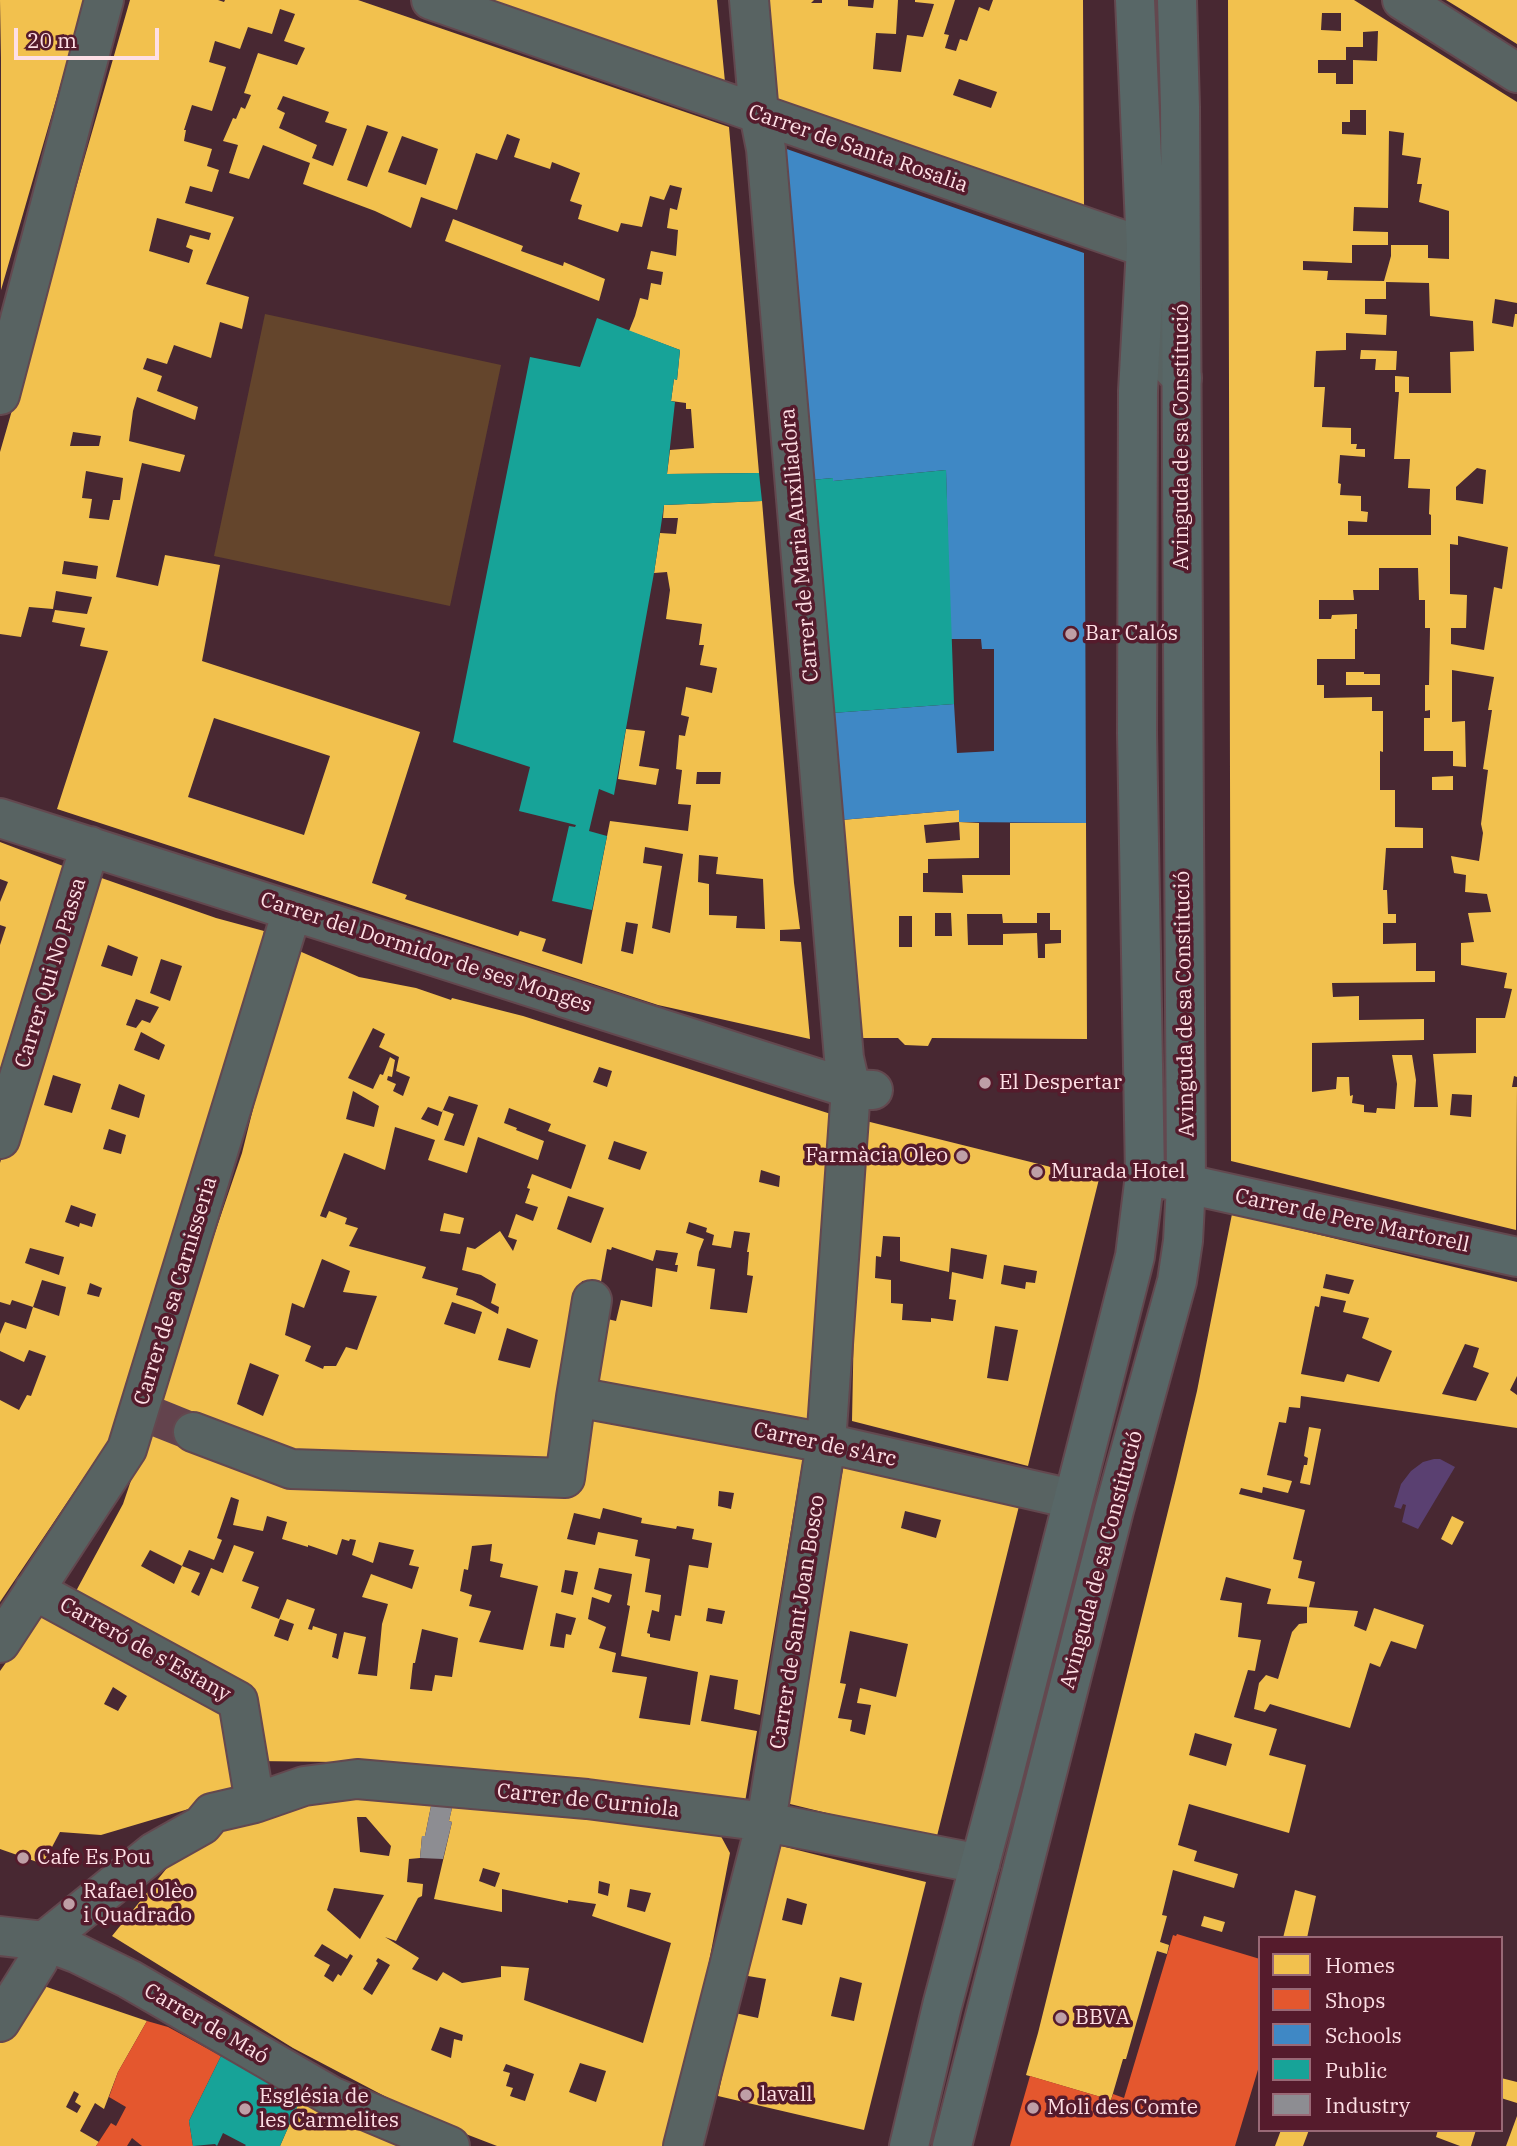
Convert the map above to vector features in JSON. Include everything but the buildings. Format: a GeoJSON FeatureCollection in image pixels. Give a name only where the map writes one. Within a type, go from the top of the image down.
{"type":"FeatureCollection","features":[{"type":"Feature","properties":{"kind":"street"},"geometry":{"type":"LineString","coordinates":[[0,395],[104,0]]}},
{"type":"Feature","properties":{"kind":"street","name":"Carrer de Santa Rosalia"},"geometry":{"type":"LineString","coordinates":[[431,0],[1146,248]]}},
{"type":"Feature","properties":{"kind":"street","name":"Carrer de Maria Auxiliadora"},"geometry":{"type":"LineString","coordinates":[[749,0],[759,114],[766,149],[844,1058],[862,1090]]}},
{"type":"Feature","properties":{"kind":"street","name":"Avinguda de sa Constitució"},"geometry":{"type":"LineString","coordinates":[[909,2146],[942,2006],[1135,1256],[1138,391],[1146,248],[1135,0]]}},
{"type":"Feature","properties":{"kind":"street","name":"Avinguda de sa Constitució"},"geometry":{"type":"LineString","coordinates":[[952,2146],[1114,1510],[1177,1281],[1184,1241],[1186,1185],[1182,378],[1177,0]]}},
{"type":"Feature","properties":{"kind":"street"},"geometry":{"type":"LineString","coordinates":[[1402,0],[1517,73]]}},
{"type":"Feature","properties":{"kind":"street"},"geometry":{"type":"LineString","coordinates":[[1146,248],[1157,253],[1153,348],[1182,378]]}},
{"type":"Feature","properties":{"kind":"street","name":"Carrer del Dormidor de ses Monges"},"geometry":{"type":"LineString","coordinates":[[0,818],[862,1090]]}},
{"type":"Feature","properties":{"kind":"street","name":"Carrer Qui No Passa"},"geometry":{"type":"LineString","coordinates":[[0,1139],[90,846]]}},
{"type":"Feature","properties":{"kind":"street","name":"Carrer de sa Carnisseria"},"geometry":{"type":"LineString","coordinates":[[0,1643],[127,1449],[146,1412],[292,911]]}},
{"type":"Feature","properties":{"kind":"street","name":"Carrer de Sant Joan Bosco"},"geometry":{"type":"LineString","coordinates":[[683,2146],[766,1822],[826,1443],[862,1090]]}},
{"type":"Feature","properties":{"kind":"street","name":"Carrer de Pere Martorell"},"geometry":{"type":"LineString","coordinates":[[1134,1175],[1517,1257]]}},
{"type":"Feature","properties":{"kind":"street"},"geometry":{"type":"LineString","coordinates":[[193,1432],[291,1469],[565,1478],[592,1300]]}},
{"type":"Feature","properties":{"kind":"street","name":"Carrer de s'Arc"},"geometry":{"type":"LineString","coordinates":[[576,1397],[826,1443],[1072,1499]]}},
{"type":"Feature","properties":{"kind":"street"},"geometry":{"type":"LineString","coordinates":[[1072,1499],[1114,1510]]}},
{"type":"Feature","properties":{"kind":"street","name":"Carreró de s'Estany"},"geometry":{"type":"LineString","coordinates":[[34,1590],[238,1701],[255,1803]]}},
{"type":"Feature","properties":{"kind":"street","name":"Carrer de Curniola"},"geometry":{"type":"LineString","coordinates":[[0,2022],[52,1952],[154,1852],[202,1825],[212,1813],[255,1803],[304,1786],[356,1779],[587,1799],[766,1822],[980,1864]]}},
{"type":"Feature","properties":{"kind":"street"},"geometry":{"type":"LineString","coordinates":[[980,1864],[1020,1872]]}},
{"type":"Feature","properties":{"kind":"street","name":"Carrer de Maó"},"geometry":{"type":"LineString","coordinates":[[0,1936],[129,1979],[331,2096],[450,2146]]}},
{"type":"Feature","properties":{"kind":"shaded area"},"geometry":{"type":"Polygon","coordinates":[[[265,314],[501,365],[450,606],[214,556],[265,314]]]}},
{"type":"Feature","properties":{"kind":"shaded area"},"geometry":{"type":"Polygon","coordinates":[[[1440,1459],[1455,1467],[1418,1529],[1402,1522],[1406,1505],[1403,1504],[1401,1509],[1394,1507],[1401,1484],[1411,1471],[1423,1462],[1440,1459]]]}},
{"type":"Feature","properties":{"kind":"tunnel"},"geometry":{"type":"LineString","coordinates":[[153,1416],[193,1432]]}},
{"type":"Feature","properties":{"kind":"place","name":"Bar Calós"},"geometry":{"type":"Point","coordinates":[1071,634]}},
{"type":"Feature","properties":{"kind":"place","name":"El Despertar"},"geometry":{"type":"Point","coordinates":[985,1083]}},
{"type":"Feature","properties":{"kind":"place","name":"Farmàcia Oleo"},"geometry":{"type":"Point","coordinates":[962,1156]}},
{"type":"Feature","properties":{"kind":"place","name":"Murada Hotel"},"geometry":{"type":"Point","coordinates":[1037,1172]}},
{"type":"Feature","properties":{"kind":"place","name":"Cafe Es Pou"},"geometry":{"type":"Point","coordinates":[23,1858]}},
{"type":"Feature","properties":{"kind":"place","name":"Rafael Olèo i Quadrado"},"geometry":{"type":"Point","coordinates":[69,1904]}},
{"type":"Feature","properties":{"kind":"place","name":"BBVA"},"geometry":{"type":"Point","coordinates":[1061,2018]}},
{"type":"Feature","properties":{"kind":"place","name":"lavall"},"geometry":{"type":"Point","coordinates":[746,2095]}},
{"type":"Feature","properties":{"kind":"place","name":"Moli des Comte"},"geometry":{"type":"Point","coordinates":[1033,2108]}},
{"type":"Feature","properties":{"kind":"place","name":"Església de les Carmelites"},"geometry":{"type":"Point","coordinates":[245,2109]}}]}
